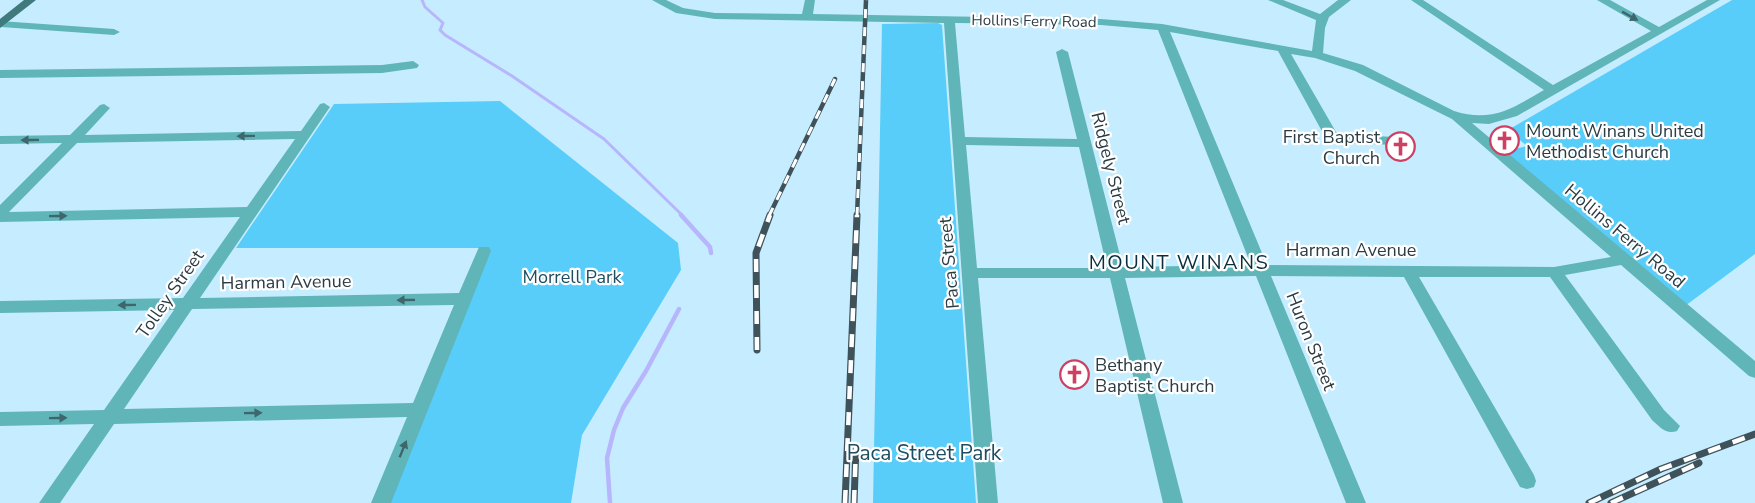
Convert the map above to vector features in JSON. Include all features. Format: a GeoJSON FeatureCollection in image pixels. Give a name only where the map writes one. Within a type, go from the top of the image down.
{"type":"FeatureCollection","features":[{"type":"Feature","properties":{"kind":"main road"},"geometry":{"type":"LineString","coordinates":[[1,25],[31,0]]}},
{"type":"Feature","properties":{"kind":"street"},"geometry":{"type":"LineString","coordinates":[[807,17],[810,0]]}},
{"type":"Feature","properties":{"kind":"street"},"geometry":{"type":"LineString","coordinates":[[1273,0],[1320,18]]}},
{"type":"Feature","properties":{"kind":"street"},"geometry":{"type":"LineString","coordinates":[[1317,55],[1320,18],[1328,10],[1346,0]]}},
{"type":"Feature","properties":{"kind":"street"},"geometry":{"type":"LineString","coordinates":[[1416,0],[1552,90]]}},
{"type":"Feature","properties":{"kind":"street"},"geometry":{"type":"LineString","coordinates":[[1602,0],[1659,32]]}},
{"type":"Feature","properties":{"kind":"street"},"geometry":{"type":"LineString","coordinates":[[1465,121],[1492,128],[1510,114],[1715,0]]}},
{"type":"Feature","properties":{"kind":"street","name":"Hollins Ferry Road"},"geometry":{"type":"LineString","coordinates":[[666,2],[680,11],[701,15],[1101,22],[1162,27],[1281,47],[1359,68],[1465,121],[1623,260],[1755,371]]}},
{"type":"Feature","properties":{"kind":"street","name":"Paca Street"},"geometry":{"type":"LineString","coordinates":[[949,19],[988,503]]}},
{"type":"Feature","properties":{"kind":"street"},"geometry":{"type":"LineString","coordinates":[[1,25],[114,32]]}},
{"type":"Feature","properties":{"kind":"street","name":"Huron Street"},"geometry":{"type":"LineString","coordinates":[[1162,27],[1356,503]]}},
{"type":"Feature","properties":{"kind":"street"},"geometry":{"type":"LineString","coordinates":[[1281,47],[1329,132],[1335,138],[1398,141]]}},
{"type":"Feature","properties":{"kind":"street","name":"Ridgely Street"},"geometry":{"type":"LineString","coordinates":[[1062,52],[1173,503]]}},
{"type":"Feature","properties":{"kind":"street"},"geometry":{"type":"LineString","coordinates":[[0,74],[382,69],[413,65]]}},
{"type":"Feature","properties":{"kind":"street","name":"Hollins Ferry Road"},"geometry":{"type":"LineString","coordinates":[[1404,90],[1410,98],[1447,120],[1465,121]]}},
{"type":"Feature","properties":{"kind":"street","name":"Tolley Street"},"geometry":{"type":"LineString","coordinates":[[49,503],[324,107]]}},
{"type":"Feature","properties":{"kind":"street"},"geometry":{"type":"LineString","coordinates":[[0,215],[104,108]]}},
{"type":"Feature","properties":{"kind":"street"},"geometry":{"type":"LineString","coordinates":[[0,140],[304,135]]}},
{"type":"Feature","properties":{"kind":"street"},"geometry":{"type":"LineString","coordinates":[[959,141],[1084,143]]}},
{"type":"Feature","properties":{"kind":"street"},"geometry":{"type":"LineString","coordinates":[[0,215],[251,212]]}},
{"type":"Feature","properties":{"kind":"street"},"geometry":{"type":"LineString","coordinates":[[381,503],[483,251]]}},
{"type":"Feature","properties":{"kind":"street","name":"Harman Avenue"},"geometry":{"type":"LineString","coordinates":[[969,273],[1261,270],[1554,272],[1623,260]]}},
{"type":"Feature","properties":{"kind":"street"},"geometry":{"type":"LineString","coordinates":[[1408,270],[1527,481]]}},
{"type":"Feature","properties":{"kind":"street"},"geometry":{"type":"LineString","coordinates":[[1554,272],[1658,415],[1671,426]]}},
{"type":"Feature","properties":{"kind":"street","name":"Harman Avenue"},"geometry":{"type":"LineString","coordinates":[[0,307],[464,298]]}},
{"type":"Feature","properties":{"kind":"street"},"geometry":{"type":"LineString","coordinates":[[0,419],[419,410]]}},
{"type":"Feature","properties":{"kind":"green space"},"geometry":{"type":"Polygon","coordinates":[[[1732,0],[1755,0],[1755,254],[1685,306],[1503,152],[1527,146],[1508,130],[1732,0]]]}},
{"type":"Feature","properties":{"kind":"green space","name":"Paca Street Park"},"geometry":{"type":"Polygon","coordinates":[[[938,23],[942,25],[976,503],[873,503],[882,24],[938,23]]]}},
{"type":"Feature","properties":{"kind":"green space","name":"Morrell Park"},"geometry":{"type":"Polygon","coordinates":[[[500,101],[678,243],[681,270],[582,435],[571,503],[386,503],[487,248],[236,248],[334,104],[500,101]]]}},
{"type":"Feature","properties":{"kind":"waterway"},"geometry":{"type":"LineString","coordinates":[[422,0],[425,7],[443,23],[440,30],[445,35],[512,76],[604,139],[683,216]]}},
{"type":"Feature","properties":{"kind":"waterway"},"geometry":{"type":"LineString","coordinates":[[681,215],[710,247],[711,253]]}},
{"type":"Feature","properties":{"kind":"waterway"},"geometry":{"type":"LineString","coordinates":[[610,503],[607,458],[614,430],[623,408],[646,371],[679,309]]}},
{"type":"Feature","properties":{"kind":"railway"},"geometry":{"type":"LineString","coordinates":[[857,216],[866,0]]}},
{"type":"Feature","properties":{"kind":"railway"},"geometry":{"type":"LineString","coordinates":[[769,216],[835,79]]}},
{"type":"Feature","properties":{"kind":"railway"},"geometry":{"type":"LineString","coordinates":[[757,350],[756,253],[770,215]]}},
{"type":"Feature","properties":{"kind":"railway"},"geometry":{"type":"LineString","coordinates":[[845,503],[857,215]]}},
{"type":"Feature","properties":{"kind":"railway"},"geometry":{"type":"LineString","coordinates":[[1589,503],[1661,469],[1755,434]]}},
{"type":"Feature","properties":{"kind":"railway"},"geometry":{"type":"LineString","coordinates":[[854,503],[856,446]]}},
{"type":"Feature","properties":{"kind":"railway"},"geometry":{"type":"LineString","coordinates":[[1611,503],[1699,463]]}},
{"type":"Feature","properties":{"kind":"place","name":"Mount Winans United Methodist Church"},"geometry":{"type":"Point","coordinates":[1505,141]}},
{"type":"Feature","properties":{"kind":"place","name":"First Baptist Church"},"geometry":{"type":"Point","coordinates":[1401,147]}},
{"type":"Feature","properties":{"kind":"place","name":"Bethany Baptist Church"},"geometry":{"type":"Point","coordinates":[1074,375]}},
{"type":"Feature","properties":{"kind":"district","name":"MOUNT WINANS"},"geometry":{"type":"Point","coordinates":[1179,262]}}]}
